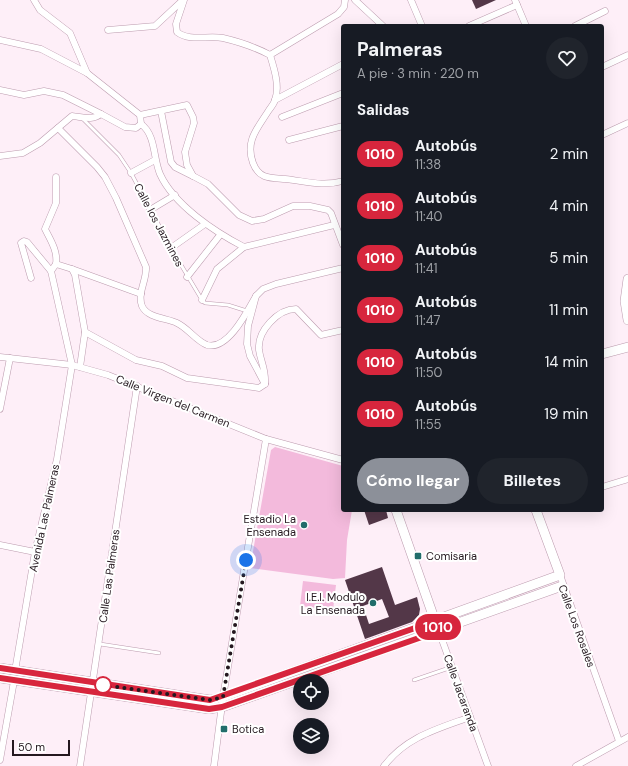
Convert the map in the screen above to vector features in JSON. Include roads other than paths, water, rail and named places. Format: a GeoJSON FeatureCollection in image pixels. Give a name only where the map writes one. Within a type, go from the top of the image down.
{"type":"FeatureCollection","features":[{"type":"Feature","properties":{"kind":"street"},"geometry":{"type":"LineString","coordinates":[[34,0],[40,10],[70,33],[87,73]]}},
{"type":"Feature","properties":{"kind":"street"},"geometry":{"type":"LineString","coordinates":[[108,30],[155,26],[183,0]]}},
{"type":"Feature","properties":{"kind":"street"},"geometry":{"type":"LineString","coordinates":[[183,0],[176,24],[177,32],[184,37],[221,38],[250,45],[270,55],[276,78],[275,100],[251,140],[249,150],[251,159],[260,175],[269,178],[320,184],[332,184],[341,182]]}},
{"type":"Feature","properties":{"kind":"street"},"geometry":{"type":"LineString","coordinates":[[270,55],[338,14],[344,7],[345,0]]}},
{"type":"Feature","properties":{"kind":"street"},"geometry":{"type":"LineString","coordinates":[[355,0],[381,24]]}},
{"type":"Feature","properties":{"kind":"street"},"geometry":{"type":"LineString","coordinates":[[411,0],[421,24]]}},
{"type":"Feature","properties":{"kind":"street"},"geometry":{"type":"LineString","coordinates":[[473,24],[516,3],[525,24]]}},
{"type":"Feature","properties":{"kind":"street"},"geometry":{"type":"LineString","coordinates":[[579,24],[605,11]]}},
{"type":"Feature","properties":{"kind":"street"},"geometry":{"type":"LineString","coordinates":[[0,40],[41,49],[87,73],[140,115],[141,124],[150,132],[155,160],[161,175],[175,195],[183,205],[205,224],[220,235],[244,247]]}},
{"type":"Feature","properties":{"kind":"street"},"geometry":{"type":"LineString","coordinates":[[604,66],[628,55]]}},
{"type":"Feature","properties":{"kind":"street"},"geometry":{"type":"LineString","coordinates":[[275,100],[341,66]]}},
{"type":"Feature","properties":{"kind":"street"},"geometry":{"type":"LineString","coordinates":[[0,90],[24,95],[44,91],[63,95],[101,114],[111,121],[136,128],[141,124]]}},
{"type":"Feature","properties":{"kind":"street"},"geometry":{"type":"LineString","coordinates":[[282,117],[341,94]]}},
{"type":"Feature","properties":{"kind":"street"},"geometry":{"type":"LineString","coordinates":[[140,115],[187,105],[193,117],[194,124],[185,152],[187,165],[193,176]]}},
{"type":"Feature","properties":{"kind":"street"},"geometry":{"type":"LineString","coordinates":[[162,111],[171,162],[175,167],[208,184],[245,219],[252,221],[264,219],[293,206],[310,206],[328,210],[331,213],[334,225],[341,241]]}},
{"type":"Feature","properties":{"kind":"street"},"geometry":{"type":"LineString","coordinates":[[0,156],[23,153],[40,143],[72,116],[96,118],[101,114]]}},
{"type":"Feature","properties":{"kind":"street"},"geometry":{"type":"LineString","coordinates":[[604,134],[628,123]]}},
{"type":"Feature","properties":{"kind":"street"},"geometry":{"type":"LineString","coordinates":[[289,140],[341,127]]}},
{"type":"Feature","properties":{"kind":"street"},"geometry":{"type":"LineString","coordinates":[[58,128],[97,167],[116,198],[146,267],[146,276],[141,294],[142,306],[157,317],[178,323],[207,345],[220,342],[234,332],[256,296],[263,289],[276,284],[341,268]]}},
{"type":"Feature","properties":{"kind":"street"},"geometry":{"type":"LineString","coordinates":[[131,173],[155,160]]}},
{"type":"Feature","properties":{"kind":"street"},"geometry":{"type":"LineString","coordinates":[[51,271],[56,264],[56,256],[50,236],[45,229],[56,203],[56,177]]}},
{"type":"Feature","properties":{"kind":"street"},"geometry":{"type":"LineString","coordinates":[[150,210],[175,195]]}},
{"type":"Feature","properties":{"kind":"street"},"geometry":{"type":"LineString","coordinates":[[171,248],[205,224]]}},
{"type":"Feature","properties":{"kind":"street"},"geometry":{"type":"LineString","coordinates":[[202,300],[217,269],[244,247],[334,225]]}},
{"type":"Feature","properties":{"kind":"street"},"geometry":{"type":"LineString","coordinates":[[187,277],[220,235]]}},
{"type":"Feature","properties":{"kind":"street"},"geometry":{"type":"LineString","coordinates":[[32,278],[21,243],[24,241],[27,242],[51,271],[72,366]]}},
{"type":"Feature","properties":{"kind":"street"},"geometry":{"type":"LineString","coordinates":[[56,264],[141,294]]}},
{"type":"Feature","properties":{"kind":"street"},"geometry":{"type":"LineString","coordinates":[[72,269],[75,275],[85,332],[80,367]]}},
{"type":"Feature","properties":{"kind":"street"},"geometry":{"type":"LineString","coordinates":[[628,279],[625,301],[628,320]]}},
{"type":"Feature","properties":{"kind":"street"},"geometry":{"type":"LineString","coordinates":[[256,296],[248,326],[247,344],[250,356],[265,384]]}},
{"type":"Feature","properties":{"kind":"street"},"geometry":{"type":"LineString","coordinates":[[265,384],[266,373],[259,348],[265,330],[280,312],[289,309],[296,309],[320,335],[341,330]]}},
{"type":"Feature","properties":{"kind":"street"},"geometry":{"type":"LineString","coordinates":[[85,332],[136,360],[162,366],[187,378],[258,388],[265,384]]}},
{"type":"Feature","properties":{"kind":"street"},"geometry":{"type":"LineString","coordinates":[[604,353],[628,347]]}},
{"type":"Feature","properties":{"kind":"street","name":"Calle Virgen del Carmen"},"geometry":{"type":"LineString","coordinates":[[0,357],[80,367],[137,386],[266,439],[341,459]]}},
{"type":"Feature","properties":{"kind":"street"},"geometry":{"type":"LineString","coordinates":[[0,409],[10,358]]}},
{"type":"Feature","properties":{"kind":"street","name":"Avenida Las Palmeras"},"geometry":{"type":"LineString","coordinates":[[15,671],[35,552],[57,459],[72,366]]}},
{"type":"Feature","properties":{"kind":"street","name":"Calle Las Palmeras"},"geometry":{"type":"LineString","coordinates":[[80,766],[100,644],[137,386]]}},
{"type":"Feature","properties":{"kind":"street"},"geometry":{"type":"LineString","coordinates":[[214,766],[223,697],[266,439]]}},
{"type":"Feature","properties":{"kind":"street"},"geometry":{"type":"LineString","coordinates":[[604,486],[628,479]]}},
{"type":"Feature","properties":{"kind":"street"},"geometry":{"type":"LineString","coordinates":[[397,512],[435,621]]}},
{"type":"Feature","properties":{"kind":"street","name":"Calle Los Rosales"},"geometry":{"type":"LineString","coordinates":[[537,512],[560,575],[562,586],[619,741]]}},
{"type":"Feature","properties":{"kind":"street"},"geometry":{"type":"LineString","coordinates":[[0,545],[35,552]]}},
{"type":"Feature","properties":{"kind":"street"},"geometry":{"type":"LineString","coordinates":[[0,678],[14,681],[210,700],[223,697],[560,575]]}},
{"type":"Feature","properties":{"kind":"street"},"geometry":{"type":"LineString","coordinates":[[0,668],[93,688],[209,709],[222,707],[562,586]]}},
{"type":"Feature","properties":{"kind":"street","name":"Calle Jacaranda"},"geometry":{"type":"LineString","coordinates":[[435,621],[488,766]]}},
{"type":"Feature","properties":{"kind":"street"},"geometry":{"type":"LineString","coordinates":[[0,760],[14,681]]}},
{"type":"Feature","properties":{"kind":"street"},"geometry":{"type":"LineString","coordinates":[[384,766],[395,753],[418,737],[470,717]]}},
{"type":"Feature","properties":{"kind":"street"},"geometry":{"type":"LineString","coordinates":[[576,766],[628,737]]}},
{"type":"Feature","properties":{"kind":"lane","name":"Calle los Jazmines"},"geometry":{"type":"LineString","coordinates":[[81,116],[119,155],[131,173],[187,277],[202,300]]}},
{"type":"Feature","properties":{"kind":"lane"},"geometry":{"type":"LineString","coordinates":[[202,300],[205,303],[228,305],[247,312]]}},
{"type":"Feature","properties":{"kind":"lane"},"geometry":{"type":"LineString","coordinates":[[100,644],[159,653]]}},
{"type":"Feature","properties":{"kind":"lane"},"geometry":{"type":"LineString","coordinates":[[414,680],[452,667]]}},
{"type":"Feature","properties":{"kind":"place","name":"Estadio La Ensenada"},"geometry":{"type":"Point","coordinates":[304,525]}},
{"type":"Feature","properties":{"kind":"place","name":"Comisaria"},"geometry":{"type":"Point","coordinates":[418,556]}},
{"type":"Feature","properties":{"kind":"place","name":"I.E.I. Modulo La Ensenada"},"geometry":{"type":"Point","coordinates":[373,603]}},
{"type":"Feature","properties":{"kind":"place","name":"Botica"},"geometry":{"type":"Point","coordinates":[224,729]}}]}
